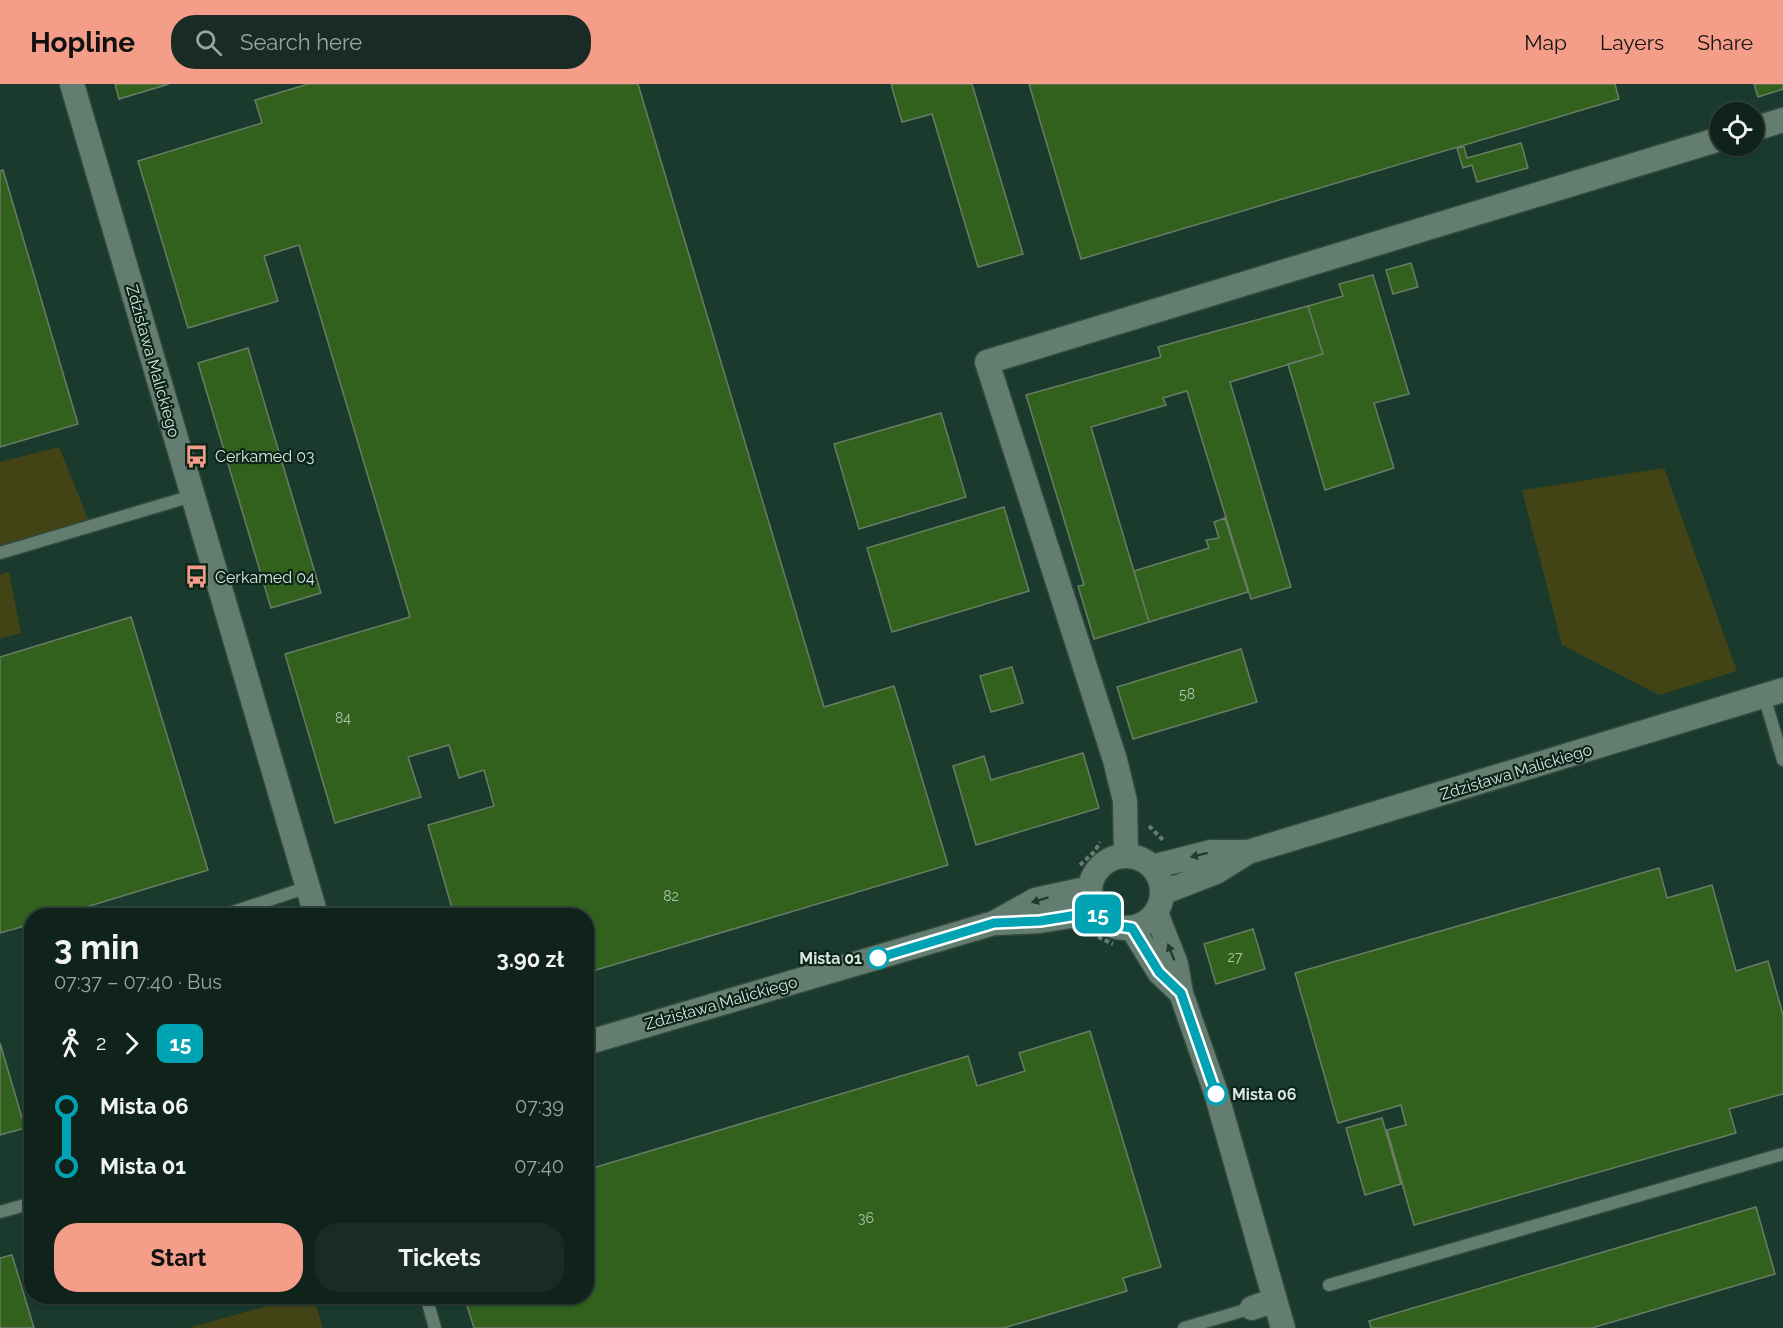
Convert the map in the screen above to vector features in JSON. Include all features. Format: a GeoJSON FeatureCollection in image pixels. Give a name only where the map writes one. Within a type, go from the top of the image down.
{"type":"FeatureCollection","features":[{"type":"Feature","properties":{"kind":"street","name":"Zdzisława Malickiego"},"geometry":{"type":"LineString","coordinates":[[72,84],[314,908]]}},
{"type":"Feature","properties":{"kind":"street"},"geometry":{"type":"LineString","coordinates":[[1764,126],[1783,120]]}},
{"type":"Feature","properties":{"kind":"street"},"geometry":{"type":"LineString","coordinates":[[1126,856],[1125,801],[1115,760],[987,362],[1710,142]]}},
{"type":"Feature","properties":{"kind":"street","name":"Zdzisława Malickiego"},"geometry":{"type":"LineString","coordinates":[[1159,903],[1248,852],[1774,693]]}},
{"type":"Feature","properties":{"kind":"street","name":"Zdzisława Malickiego"},"geometry":{"type":"LineString","coordinates":[[1152,867],[1212,852],[1248,852]]}},
{"type":"Feature","properties":{"kind":"street"},"geometry":{"type":"LineString","coordinates":[[1159,903],[1141,925],[1132,928],[1112,925],[1096,912],[1090,888],[1099,869],[1115,857],[1136,857],[1152,867],[1158,874],[1159,903],[1176,964],[1181,993],[1216,1094],[1283,1328]]}},
{"type":"Feature","properties":{"kind":"street","name":"Zdzisława Malickiego"},"geometry":{"type":"LineString","coordinates":[[594,1041],[994,923],[1035,900],[1090,888]]}},
{"type":"Feature","properties":{"kind":"street","name":"Zdzisława Malickiego"},"geometry":{"type":"LineString","coordinates":[[994,923],[1040,921],[1096,912]]}},
{"type":"Feature","properties":{"kind":"street"},"geometry":{"type":"LineString","coordinates":[[1132,928],[1159,972],[1181,993]]}},
{"type":"Feature","properties":{"kind":"street"},"geometry":{"type":"LineString","coordinates":[[1252,1308],[1275,1300]]}},
{"type":"Feature","properties":{"kind":"lane"},"geometry":{"type":"LineString","coordinates":[[0,553],[192,496]]}},
{"type":"Feature","properties":{"kind":"lane"},"geometry":{"type":"LineString","coordinates":[[1774,693],[1783,760]]}},
{"type":"Feature","properties":{"kind":"lane"},"geometry":{"type":"LineString","coordinates":[[245,908],[308,887]]}},
{"type":"Feature","properties":{"kind":"lane"},"geometry":{"type":"LineString","coordinates":[[1329,1285],[1783,1154]]}},
{"type":"Feature","properties":{"kind":"lane"},"geometry":{"type":"LineString","coordinates":[[0,1212],[24,1205]]}},
{"type":"Feature","properties":{"kind":"lane"},"geometry":{"type":"LineString","coordinates":[[428,1304],[435,1328]]}},
{"type":"Feature","properties":{"kind":"lane"},"geometry":{"type":"LineString","coordinates":[[1184,1328],[1252,1308]]}},
{"type":"Feature","properties":{"kind":"shaded area"},"geometry":{"type":"Polygon","coordinates":[[[0,84],[1783,84],[1783,1328],[0,1328],[0,84]]]}},
{"type":"Feature","properties":{"kind":"shaded area"},"geometry":{"type":"Polygon","coordinates":[[[59,447],[91,526],[0,546],[0,462],[59,447]]]}},
{"type":"Feature","properties":{"kind":"shaded area"},"geometry":{"type":"Polygon","coordinates":[[[1664,468],[1737,671],[1659,695],[1562,645],[1522,490],[1664,468]]]}},
{"type":"Feature","properties":{"kind":"shaded area"},"geometry":{"type":"Polygon","coordinates":[[[9,572],[21,633],[0,639],[0,575],[9,572]]]}},
{"type":"Feature","properties":{"kind":"shaded area"},"geometry":{"type":"Polygon","coordinates":[[[274,1304],[316,1304],[323,1328],[188,1328],[274,1304]]]}},
{"type":"Feature","properties":{"kind":"building"},"geometry":{"type":"Polygon","coordinates":[[[115,84],[169,84],[119,99],[115,84]]]}},
{"type":"Feature","properties":{"kind":"building"},"geometry":{"type":"Polygon","coordinates":[[[308,84],[638,84],[824,707],[894,686],[948,865],[594,971],[594,908],[452,908],[428,825],[494,806],[484,770],[459,778],[449,745],[408,757],[421,797],[335,823],[285,654],[410,617],[299,245],[264,256],[278,301],[188,328],[138,161],[262,123],[255,100],[308,84]]]}},
{"type":"Feature","properties":{"kind":"building"},"geometry":{"type":"Polygon","coordinates":[[[891,84],[972,84],[1023,254],[978,267],[932,114],[902,122],[891,84]]]}},
{"type":"Feature","properties":{"kind":"building"},"geometry":{"type":"Polygon","coordinates":[[[1029,84],[1615,84],[1619,99],[1081,259],[1029,84]]]}},
{"type":"Feature","properties":{"kind":"building"},"geometry":{"type":"Polygon","coordinates":[[[1754,84],[1783,84],[1783,89],[1758,97],[1754,84]]]}},
{"type":"Feature","properties":{"kind":"building"},"geometry":{"type":"Polygon","coordinates":[[[1521,143],[1528,168],[1477,182],[1472,165],[1463,168],[1457,148],[1464,147],[1467,158],[1521,143]]]}},
{"type":"Feature","properties":{"kind":"building"},"geometry":{"type":"Polygon","coordinates":[[[3,170],[78,424],[0,447],[0,171],[3,170]]]}},
{"type":"Feature","properties":{"kind":"building"},"geometry":{"type":"Polygon","coordinates":[[[1411,263],[1418,287],[1393,294],[1386,270],[1411,263]]]}},
{"type":"Feature","properties":{"kind":"building"},"geometry":{"type":"Polygon","coordinates":[[[1373,275],[1409,394],[1374,403],[1394,468],[1325,490],[1288,364],[1323,354],[1308,306],[1343,296],[1339,284],[1373,275]]]}},
{"type":"Feature","properties":{"kind":"building"},"geometry":{"type":"Polygon","coordinates":[[[1308,306],[1323,354],[1230,382],[1291,587],[1251,599],[1187,391],[1163,398],[1166,405],[1091,427],[1149,622],[1094,639],[1078,586],[1084,585],[1026,395],[1161,357],[1158,347],[1308,306]]]}},
{"type":"Feature","properties":{"kind":"building"},"geometry":{"type":"Polygon","coordinates":[[[248,348],[321,593],[271,608],[198,363],[248,348]]]}},
{"type":"Feature","properties":{"kind":"building"},"geometry":{"type":"Polygon","coordinates":[[[941,413],[966,497],[859,529],[834,444],[941,413]]]}},
{"type":"Feature","properties":{"kind":"building"},"geometry":{"type":"Polygon","coordinates":[[[1004,507],[1029,591],[892,632],[867,548],[1004,507]]]}},
{"type":"Feature","properties":{"kind":"building"},"geometry":{"type":"Polygon","coordinates":[[[1225,518],[1248,592],[1149,622],[1134,571],[1209,548],[1206,540],[1219,538],[1214,522],[1225,518]]]}},
{"type":"Feature","properties":{"kind":"building"},"geometry":{"type":"Polygon","coordinates":[[[131,617],[208,870],[83,908],[24,908],[24,926],[0,933],[0,657],[131,617]]]}},
{"type":"Feature","properties":{"kind":"building"},"geometry":{"type":"Polygon","coordinates":[[[1241,649],[1257,702],[1133,739],[1117,687],[1241,649]]]}},
{"type":"Feature","properties":{"kind":"building"},"geometry":{"type":"Polygon","coordinates":[[[1012,667],[1023,703],[991,712],[980,676],[1012,667]]]}},
{"type":"Feature","properties":{"kind":"building"},"geometry":{"type":"Polygon","coordinates":[[[1083,753],[1099,808],[976,845],[953,766],[984,756],[991,780],[1083,753]]]}},
{"type":"Feature","properties":{"kind":"building"},"geometry":{"type":"Polygon","coordinates":[[[1659,868],[1667,898],[1712,885],[1736,971],[1768,961],[1783,1015],[1783,1094],[1729,1109],[1736,1133],[1414,1225],[1387,1130],[1406,1125],[1401,1105],[1338,1123],[1295,973],[1659,868]]]}},
{"type":"Feature","properties":{"kind":"building"},"geometry":{"type":"Polygon","coordinates":[[[1253,929],[1265,969],[1216,984],[1204,944],[1253,929]]]}},
{"type":"Feature","properties":{"kind":"building"},"geometry":{"type":"Polygon","coordinates":[[[1090,1031],[1161,1267],[1123,1278],[1127,1291],[1004,1328],[474,1328],[466,1304],[594,1304],[594,1168],[968,1056],[977,1086],[1025,1071],[1019,1053],[1090,1031]]]}},
{"type":"Feature","properties":{"kind":"building"},"geometry":{"type":"Polygon","coordinates":[[[0,1043],[24,1128],[0,1135],[0,1043]]]}},
{"type":"Feature","properties":{"kind":"building"},"geometry":{"type":"Polygon","coordinates":[[[1382,1118],[1401,1184],[1365,1195],[1346,1128],[1382,1118]]]}},
{"type":"Feature","properties":{"kind":"building"},"geometry":{"type":"Polygon","coordinates":[[[1756,1207],[1775,1274],[1592,1328],[1371,1328],[1369,1321],[1756,1207]]]}},
{"type":"Feature","properties":{"kind":"building"},"geometry":{"type":"Polygon","coordinates":[[[12,1255],[24,1295],[24,1304],[27,1304],[34,1328],[0,1328],[0,1258],[12,1255]]]}},
{"type":"Feature","properties":{"kind":"bus line","name":"15"},"geometry":{"type":"LineString","coordinates":[[878,958],[994,923],[1040,921],[1096,912],[1112,925],[1132,928],[1159,972],[1181,993],[1216,1094]]}},
{"type":"Feature","properties":{"kind":"place","name":"Cerkamed 03"},"geometry":{"type":"Point","coordinates":[197,456]}},
{"type":"Feature","properties":{"kind":"place","name":"Cerkamed 04"},"geometry":{"type":"Point","coordinates":[197,577]}},
{"type":"Feature","properties":{"kind":"place","name":"Mista 01"},"geometry":{"type":"Point","coordinates":[878,958]}},
{"type":"Feature","properties":{"kind":"place","name":"Mista 06"},"geometry":{"type":"Point","coordinates":[1216,1094]}}]}
